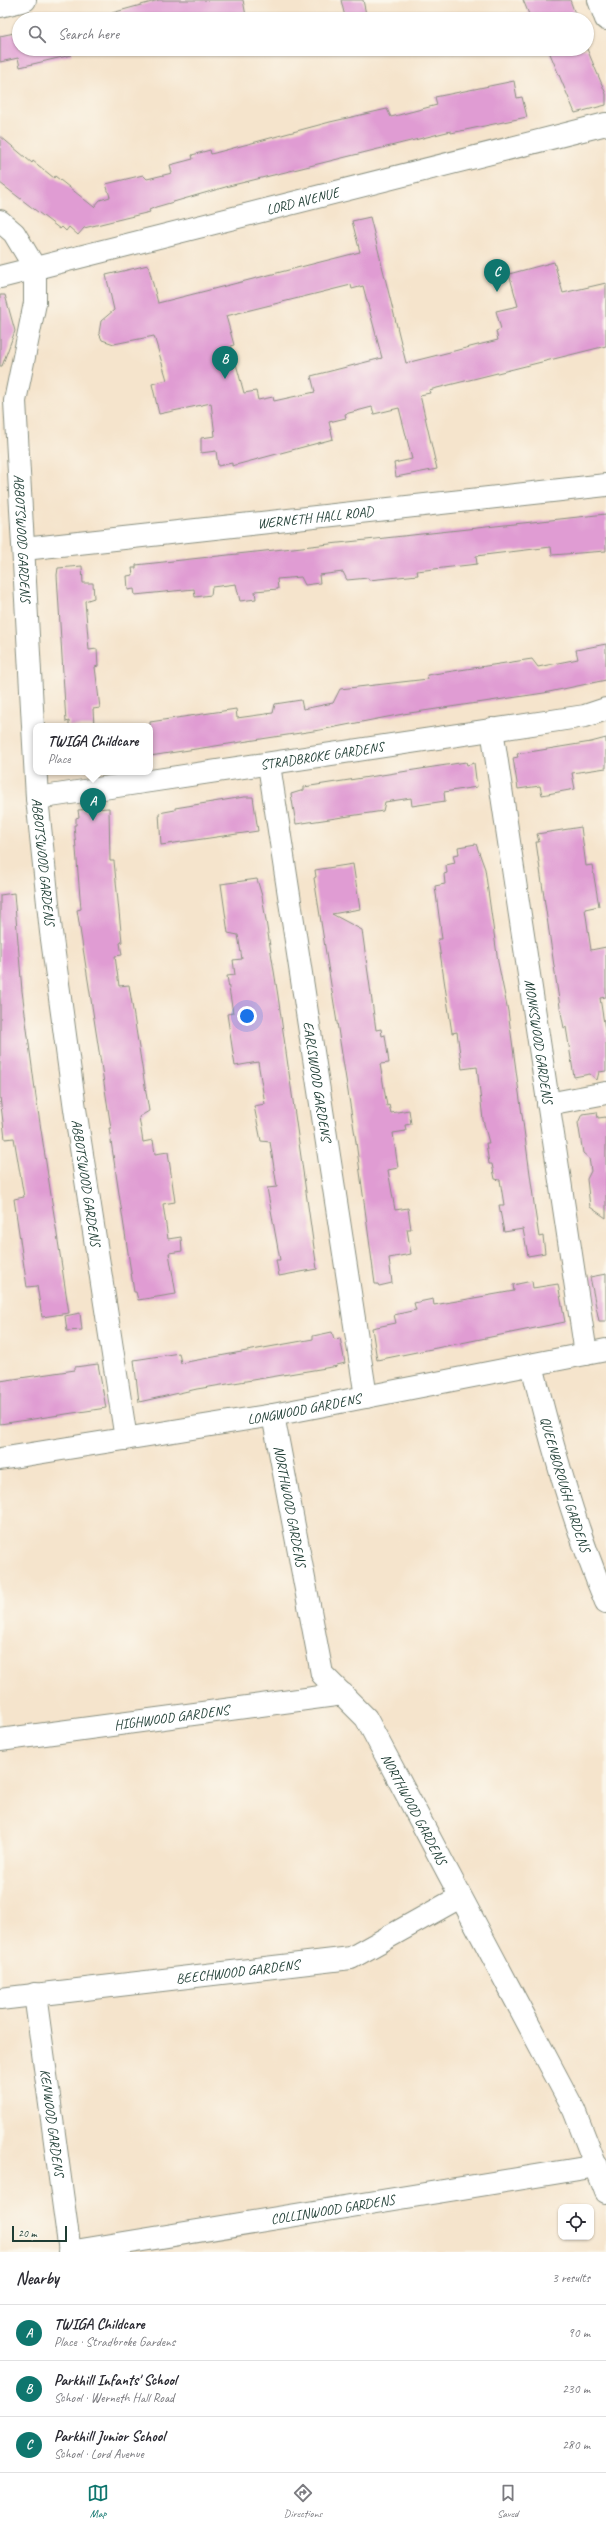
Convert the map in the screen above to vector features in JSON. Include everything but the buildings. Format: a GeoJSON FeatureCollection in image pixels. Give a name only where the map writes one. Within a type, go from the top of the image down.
{"type":"FeatureCollection","features":[{"type":"Feature","properties":{"kind":"street"},"geometry":{"type":"LineString","coordinates":[[0,6],[25,0]]}},
{"type":"Feature","properties":{"kind":"street"},"geometry":{"type":"LineString","coordinates":[[599,0],[606,19]]}},
{"type":"Feature","properties":{"kind":"street","name":"LORD AVENUE"},"geometry":{"type":"LineString","coordinates":[[0,277],[606,124]]}},
{"type":"Feature","properties":{"kind":"street"},"geometry":{"type":"LineString","coordinates":[[0,221],[14,233],[35,268]]}},
{"type":"Feature","properties":{"kind":"street","name":"ABBOTSWOOD GARDENS"},"geometry":{"type":"LineString","coordinates":[[33,723],[15,401],[35,303],[35,268]]}},
{"type":"Feature","properties":{"kind":"street","name":"WERNETH HALL ROAD"},"geometry":{"type":"LineString","coordinates":[[24,549],[606,485]]}},
{"type":"Feature","properties":{"kind":"street","name":"STRADBROKE GARDENS"},"geometry":{"type":"LineString","coordinates":[[37,798],[269,765],[492,729],[585,716],[606,710]]}},
{"type":"Feature","properties":{"kind":"street","name":"MONKSWOOD GARDENS"},"geometry":{"type":"LineString","coordinates":[[492,729],[548,1104],[596,1352]]}},
{"type":"Feature","properties":{"kind":"street","name":"EARLSWOOD GARDENS"},"geometry":{"type":"LineString","coordinates":[[269,765],[366,1397]]}},
{"type":"Feature","properties":{"kind":"street","name":"ABBOTSWOOD GARDENS"},"geometry":{"type":"LineString","coordinates":[[36,775],[51,932],[75,1109],[132,1438]]}},
{"type":"Feature","properties":{"kind":"street"},"geometry":{"type":"LineString","coordinates":[[548,1104],[606,1093]]}},
{"type":"Feature","properties":{"kind":"street","name":"LONGWOOD GARDENS"},"geometry":{"type":"LineString","coordinates":[[0,1459],[273,1415],[596,1352]]}},
{"type":"Feature","properties":{"kind":"street","name":"QUEENBOROUGH GARDENS"},"geometry":{"type":"LineString","coordinates":[[532,1365],[555,1458],[586,1553],[606,1602]]}},
{"type":"Feature","properties":{"kind":"street","name":"NORTHWOOD GARDENS"},"geometry":{"type":"LineString","coordinates":[[273,1415],[322,1674],[366,1718],[574,2110],[606,2192]]}},
{"type":"Feature","properties":{"kind":"street","name":"HIGHWOOD GARDENS"},"geometry":{"type":"LineString","coordinates":[[0,1740],[342,1694]]}},
{"type":"Feature","properties":{"kind":"street","name":"BEECHWOOD GARDENS"},"geometry":{"type":"LineString","coordinates":[[0,1999],[351,1958],[460,1897]]}},
{"type":"Feature","properties":{"kind":"street","name":"KENWOOD GARDENS"},"geometry":{"type":"LineString","coordinates":[[35,1994],[70,2252]]}},
{"type":"Feature","properties":{"kind":"street","name":"COLLINWOOD GARDENS"},"geometry":{"type":"LineString","coordinates":[[70,2252],[597,2166]]}},
{"type":"Feature","properties":{"kind":"place","name":"Parkhill Junior School"},"geometry":{"type":"Point","coordinates":[497,292]}},
{"type":"Feature","properties":{"kind":"place","name":"Parkhill Infants' School"},"geometry":{"type":"Point","coordinates":[225,379]}},
{"type":"Feature","properties":{"kind":"place","name":"TWIGA Childcare"},"geometry":{"type":"Point","coordinates":[93,821]}}]}
